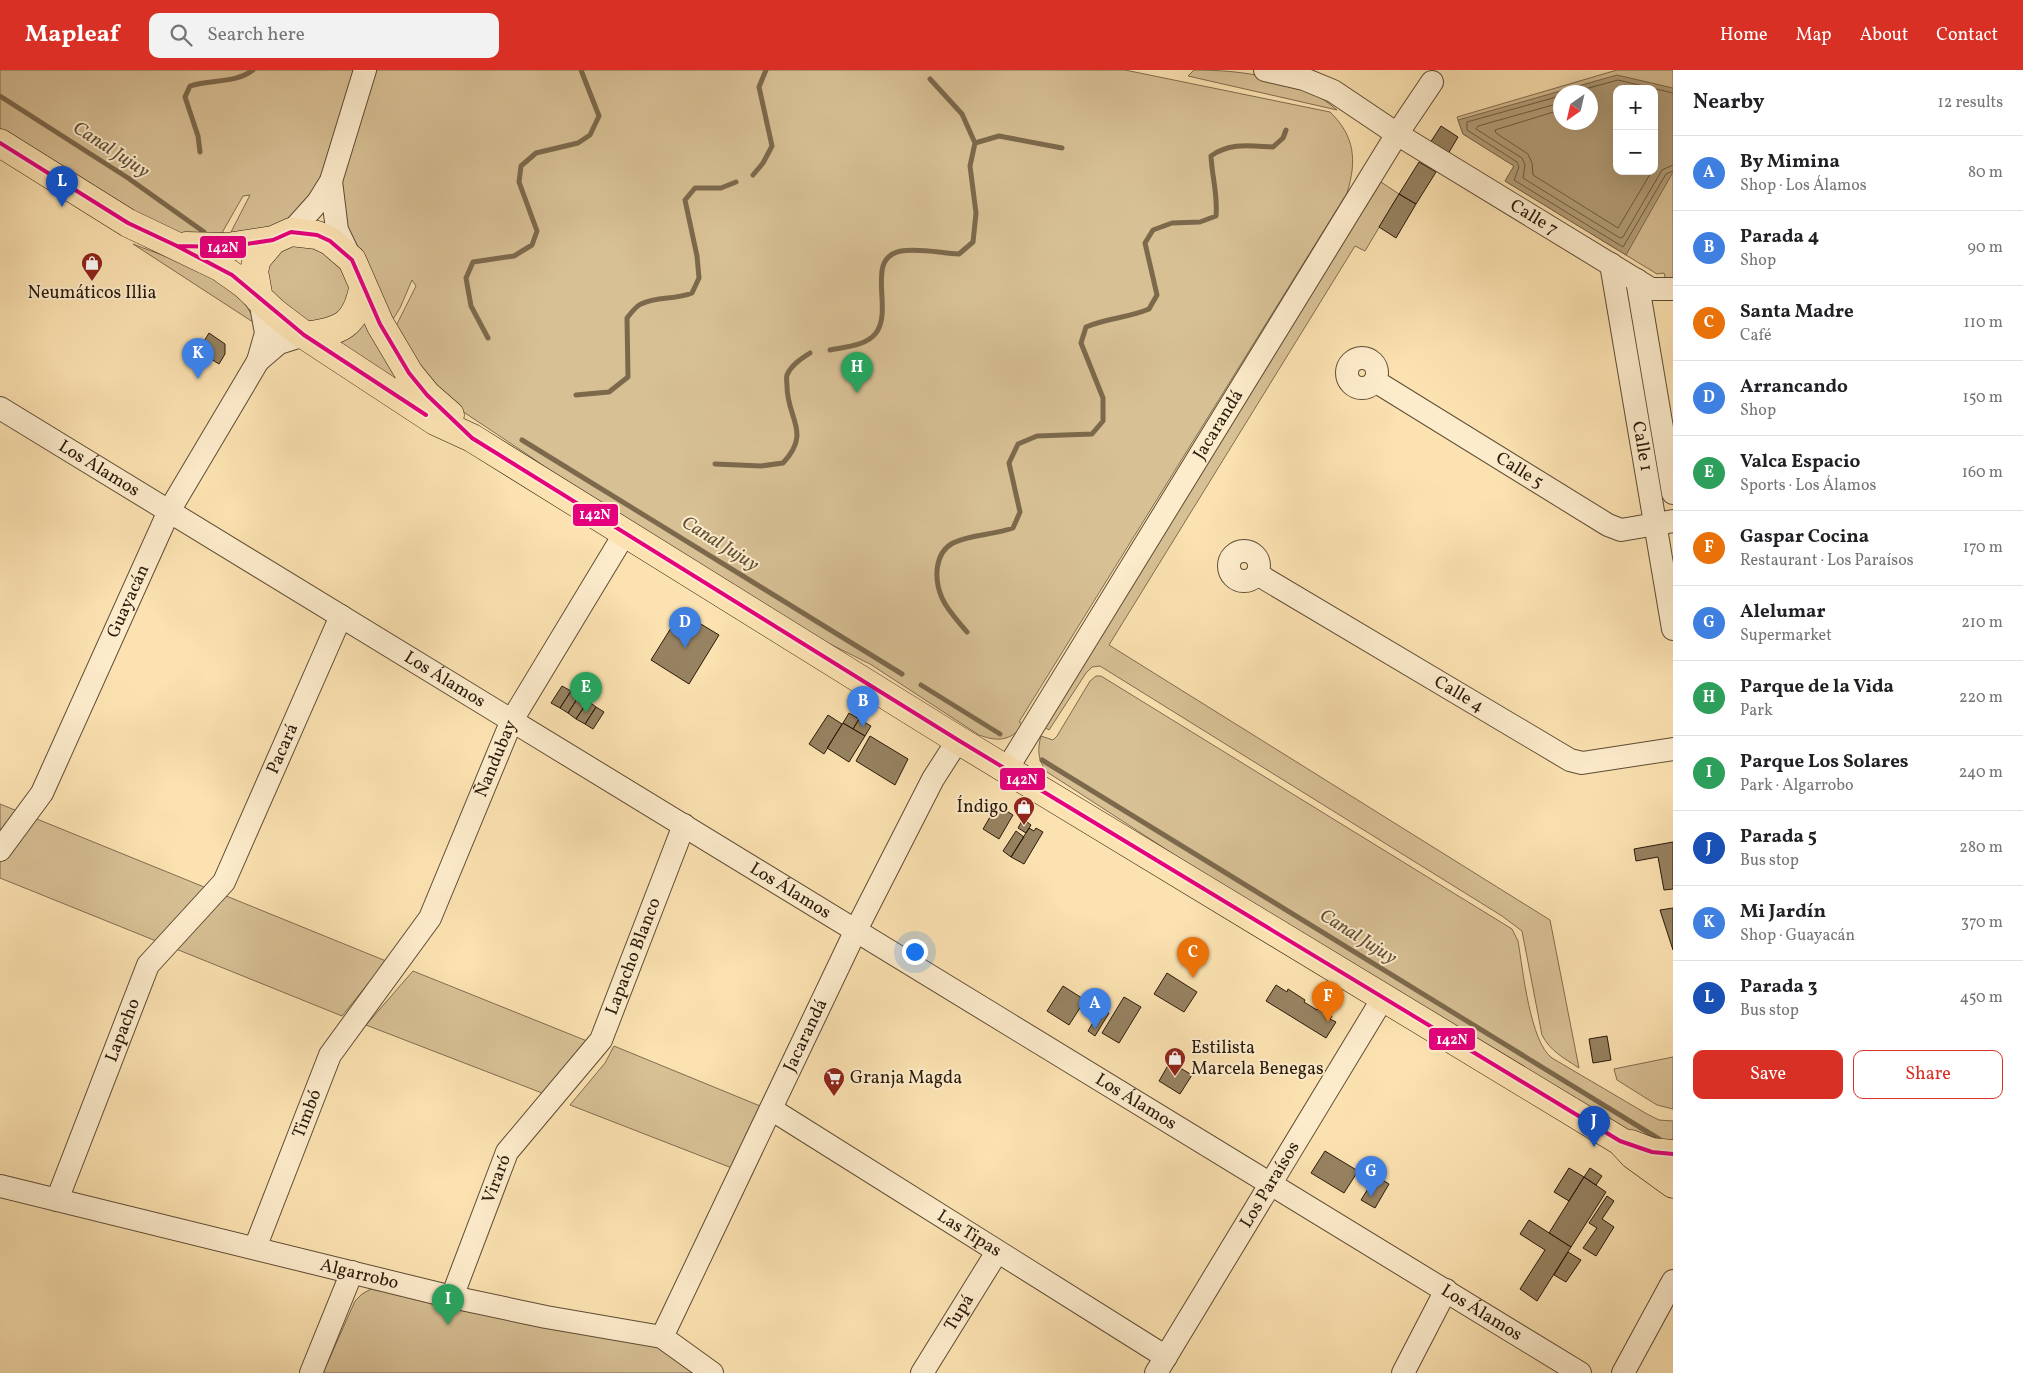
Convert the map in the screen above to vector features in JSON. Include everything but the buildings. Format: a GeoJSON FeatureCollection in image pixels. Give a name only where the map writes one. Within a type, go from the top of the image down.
{"type":"FeatureCollection","features":[{"type":"Feature","properties":{"kind":"main road"},"geometry":{"type":"LineString","coordinates":[[0,143],[128,223],[232,274],[259,300],[305,335],[435,422],[472,438],[958,740],[1620,1142],[1633,1155],[1673,1184]]}},
{"type":"Feature","properties":{"kind":"main road"},"geometry":{"type":"LineString","coordinates":[[177,246],[227,247],[282,236],[317,235],[330,241],[352,260],[363,289],[385,334],[409,373],[427,395],[472,438]]}},
{"type":"Feature","properties":{"kind":"main road"},"geometry":{"type":"LineString","coordinates":[[259,300],[254,271],[260,254],[282,236]]}},
{"type":"Feature","properties":{"kind":"main road"},"geometry":{"type":"LineString","coordinates":[[305,335],[336,331],[348,324],[356,312],[363,289]]}},
{"type":"Feature","properties":{"kind":"main road"},"geometry":{"type":"LineString","coordinates":[[1620,1142],[1652,1152],[1673,1154]]}},
{"type":"Feature","properties":{"kind":"street"},"geometry":{"type":"LineString","coordinates":[[282,236],[318,202],[331,181],[365,70]]}},
{"type":"Feature","properties":{"kind":"street","name":"Calle 7"},"geometry":{"type":"LineString","coordinates":[[1265,70],[1304,78],[1333,91],[1398,134],[1636,280],[1651,288],[1673,289]]}},
{"type":"Feature","properties":{"kind":"street","name":"Jacarandá"},"geometry":{"type":"LineString","coordinates":[[1007,769],[1398,134],[1432,82]]}},
{"type":"Feature","properties":{"kind":"street"},"geometry":{"type":"LineString","coordinates":[[331,181],[337,230],[352,260]]}},
{"type":"Feature","properties":{"kind":"street","name":"Calle 1"},"geometry":{"type":"LineString","coordinates":[[1611,264],[1664,523],[1673,629]]}},
{"type":"Feature","properties":{"kind":"street","name":"Calle 1"},"geometry":{"type":"LineString","coordinates":[[1636,280],[1673,493]]}},
{"type":"Feature","properties":{"kind":"street","name":"Guayacán"},"geometry":{"type":"LineString","coordinates":[[2,846],[42,793],[169,511],[258,361],[266,333],[259,300]]}},
{"type":"Feature","properties":{"kind":"street","name":"Guayacán"},"geometry":{"type":"LineString","coordinates":[[258,361],[280,343],[305,335]]}},
{"type":"Feature","properties":{"kind":"street","name":"Calle 5"},"geometry":{"type":"LineString","coordinates":[[1375,381],[1608,525],[1621,530],[1664,523]]}},
{"type":"Feature","properties":{"kind":"street","name":"Los Álamos"},"geometry":{"type":"LineString","coordinates":[[0,408],[1580,1373]]}},
{"type":"Feature","properties":{"kind":"street","name":"Ñandubay"},"geometry":{"type":"LineString","coordinates":[[378,990],[430,918],[512,720],[625,534]]}},
{"type":"Feature","properties":{"kind":"street","name":"Calle 4"},"geometry":{"type":"LineString","coordinates":[[1257,574],[1570,760],[1582,763],[1673,749]]}},
{"type":"Feature","properties":{"kind":"street","name":"Pacará"},"geometry":{"type":"LineString","coordinates":[[224,882],[341,616]]}},
{"type":"Feature","properties":{"kind":"street","name":"Jacarandá"},"geometry":{"type":"LineString","coordinates":[[662,1337],[856,930],[933,779],[958,740]]}},
{"type":"Feature","properties":{"kind":"street","name":"Lapacho Blanco"},"geometry":{"type":"LineString","coordinates":[[570,1078],[602,1040],[684,826]]}},
{"type":"Feature","properties":{"kind":"street","name":"Lapacho"},"geometry":{"type":"LineString","coordinates":[[57,1200],[148,965],[224,882]]}},
{"type":"Feature","properties":{"kind":"street","name":"Timbó"},"geometry":{"type":"LineString","coordinates":[[254,1248],[330,1055],[378,990]]}},
{"type":"Feature","properties":{"kind":"street","name":"Los Paraísos"},"geometry":{"type":"LineString","coordinates":[[1161,1365],[1383,998]]}},
{"type":"Feature","properties":{"kind":"street","name":"Viraró"},"geometry":{"type":"LineString","coordinates":[[452,1297],[507,1152],[570,1078]]}},
{"type":"Feature","properties":{"kind":"street","name":"Las Tipas"},"geometry":{"type":"LineString","coordinates":[[772,1109],[997,1252],[1161,1365]]}},
{"type":"Feature","properties":{"kind":"street","name":"Algarrobo"},"geometry":{"type":"LineString","coordinates":[[0,1186],[452,1297],[546,1317],[662,1337],[712,1373]]}},
{"type":"Feature","properties":{"kind":"street","name":"Tupá"},"geometry":{"type":"LineString","coordinates":[[922,1373],[997,1252]]}},
{"type":"Feature","properties":{"kind":"street"},"geometry":{"type":"LineString","coordinates":[[311,1373],[352,1272]]}},
{"type":"Feature","properties":{"kind":"street"},"geometry":{"type":"LineString","coordinates":[[1622,1373],[1673,1281]]}},
{"type":"Feature","properties":{"kind":"street"},"geometry":{"type":"LineString","coordinates":[[1403,1373],[1446,1290]]}},
{"type":"Feature","properties":{"kind":"shaded area"},"geometry":{"type":"Polygon","coordinates":[[[0,70],[1125,70],[1330,112],[1345,130],[1352,150],[1353,160],[1347,193],[1019,722],[1024,725],[1009,737],[992,739],[979,735],[870,664],[816,637],[593,502],[531,457],[453,405],[392,334],[416,286],[412,280],[400,308],[388,327],[338,208],[290,219],[276,226],[230,234],[250,195],[243,196],[223,231],[221,240],[170,234],[0,130],[0,70]]]}},
{"type":"Feature","properties":{"kind":"shaded area"},"geometry":{"type":"Polygon","coordinates":[[[1194,70],[1250,74],[1288,83],[1306,90],[1337,110],[1188,76],[1194,70]]]}},
{"type":"Feature","properties":{"kind":"shaded area"},"geometry":{"type":"Polygon","coordinates":[[[1617,70],[1673,70],[1673,280],[1666,281],[1664,273],[1657,274],[1505,181],[1514,166],[1463,134],[1457,117],[1553,89],[1553,130],[1598,130],[1598,85],[1566,85],[1617,70]]]}},
{"type":"Feature","properties":{"kind":"shaded area"},"geometry":{"type":"Polygon","coordinates":[[[1381,182],[1399,194],[1365,251],[1355,246],[1109,645],[1550,920],[1579,1068],[1553,1050],[1545,1041],[1542,1035],[1522,931],[1502,916],[1100,666],[1092,667],[1086,673],[1049,730],[1044,727],[1381,182]]]}},
{"type":"Feature","properties":{"kind":"shaded area"},"geometry":{"type":"Polygon","coordinates":[[[133,244],[186,264],[220,282],[235,293],[247,307],[256,324],[133,244]]]}},
{"type":"Feature","properties":{"kind":"shaded area"},"geometry":{"type":"Polygon","coordinates":[[[288,246],[313,246],[343,265],[353,299],[327,322],[305,321],[272,296],[265,273],[267,263],[288,246]]]}},
{"type":"Feature","properties":{"kind":"shaded area"},"geometry":{"type":"Polygon","coordinates":[[[367,318],[426,403],[334,343],[367,318]]]}},
{"type":"Feature","properties":{"kind":"shaded area"},"geometry":{"type":"Polygon","coordinates":[[[1096,676],[1101,676],[1512,929],[1518,941],[1533,1022],[1544,1050],[1552,1058],[1647,1114],[1659,1120],[1673,1121],[1673,1148],[1645,1143],[1204,874],[1047,772],[1039,755],[1041,736],[1053,740],[1057,736],[1090,681],[1096,676]]]}},
{"type":"Feature","properties":{"kind":"shaded area"},"geometry":{"type":"Polygon","coordinates":[[[0,804],[386,961],[342,1016],[0,878],[0,804]]]}},
{"type":"Feature","properties":{"kind":"shaded area"},"geometry":{"type":"Polygon","coordinates":[[[413,971],[587,1041],[542,1093],[366,1025],[413,971]]]}},
{"type":"Feature","properties":{"kind":"shaded area"},"geometry":{"type":"Polygon","coordinates":[[[614,1046],[765,1108],[737,1170],[570,1105],[605,1063],[614,1046]]]}},
{"type":"Feature","properties":{"kind":"shaded area"},"geometry":{"type":"Polygon","coordinates":[[[1673,1057],[1673,1109],[1657,1105],[1617,1080],[1614,1069],[1673,1057]]]}},
{"type":"Feature","properties":{"kind":"shaded area"},"geometry":{"type":"Polygon","coordinates":[[[371,1289],[661,1347],[700,1373],[323,1373],[355,1301],[371,1289]]]}},
{"type":"Feature","properties":{"kind":"water"},"geometry":{"type":"Polygon","coordinates":[[[1617,75],[1673,88],[1673,172],[1626,255],[1505,181],[1514,166],[1463,134],[1458,120],[1553,93],[1553,130],[1598,130],[1598,85],[1582,85],[1617,75]]]}},
{"type":"Feature","properties":{"kind":"waterway"},"geometry":{"type":"LineString","coordinates":[[200,152],[198,136],[185,97],[190,86],[239,77],[253,70]]}},
{"type":"Feature","properties":{"kind":"waterway"},"geometry":{"type":"LineString","coordinates":[[488,338],[471,306],[466,278],[473,262],[514,256],[532,245],[537,231],[519,182],[521,166],[536,153],[578,143],[590,135],[599,116],[581,70]]}},
{"type":"Feature","properties":{"kind":"waterway"},"geometry":{"type":"LineString","coordinates":[[753,175],[763,163],[772,146],[759,87],[766,70]]}},
{"type":"Feature","properties":{"kind":"waterway"},"geometry":{"type":"LineString","coordinates":[[930,79],[962,114],[975,143]]}},
{"type":"Feature","properties":{"kind":"waterway","name":"Canal Jujuy"},"geometry":{"type":"LineString","coordinates":[[0,96],[128,178],[204,232]]}},
{"type":"Feature","properties":{"kind":"waterway"},"geometry":{"type":"LineString","coordinates":[[967,632],[953,616],[939,591],[937,568],[942,553],[947,547],[960,540],[1013,528],[1020,512],[1009,463],[1018,444],[1037,436],[1092,434],[1103,421],[1103,398],[1081,343],[1086,327],[1149,309],[1157,295],[1145,243],[1153,230],[1172,223],[1200,222],[1216,216],[1211,156],[1233,147],[1273,147],[1283,138],[1286,130]]}},
{"type":"Feature","properties":{"kind":"waterway"},"geometry":{"type":"LineString","coordinates":[[830,350],[849,347],[867,341],[876,333],[881,323],[882,274],[884,263],[890,256],[901,251],[915,250],[959,254],[973,242],[976,213],[970,166],[975,143],[999,136],[1062,148]]}},
{"type":"Feature","properties":{"kind":"waterway"},"geometry":{"type":"LineString","coordinates":[[576,395],[609,392],[628,377],[627,318],[637,306],[653,300],[679,297],[692,293],[699,278],[697,256],[685,200],[695,188],[721,188],[736,182]]}},
{"type":"Feature","properties":{"kind":"waterway"},"geometry":{"type":"LineString","coordinates":[[715,464],[761,466],[783,463],[796,443],[797,434],[788,398],[787,375],[794,365],[810,353]]}},
{"type":"Feature","properties":{"kind":"waterway","name":"Canal Jujuy"},"geometry":{"type":"LineString","coordinates":[[522,440],[902,674]]}},
{"type":"Feature","properties":{"kind":"waterway","name":"Canal Jujuy"},"geometry":{"type":"LineString","coordinates":[[921,685],[1000,734]]}},
{"type":"Feature","properties":{"kind":"waterway","name":"Canal Jujuy"},"geometry":{"type":"LineString","coordinates":[[1042,760],[1659,1139]]}},
{"type":"Feature","properties":{"kind":"transit line","name":"142N"},"geometry":{"type":"LineString","coordinates":[[0,143],[128,223],[177,246],[227,247],[273,240],[291,232],[317,235],[330,241],[352,260],[380,324],[409,373],[427,395],[472,438],[958,740],[1620,1141],[1652,1152],[1673,1154]]}},
{"type":"Feature","properties":{"kind":"transit line","name":"142N"},"geometry":{"type":"LineString","coordinates":[[175,245],[232,275],[304,335],[426,415]]}},
{"type":"Feature","properties":{"kind":"place","name":"Parada 3"},"geometry":{"type":"Point","coordinates":[62,207]}},
{"type":"Feature","properties":{"kind":"place","name":"Neumáticos Illia"},"geometry":{"type":"Point","coordinates":[92,282]}},
{"type":"Feature","properties":{"kind":"place","name":"Mi Jardín"},"geometry":{"type":"Point","coordinates":[198,379]}},
{"type":"Feature","properties":{"kind":"place","name":"Parque de la Vida"},"geometry":{"type":"Point","coordinates":[857,393]}},
{"type":"Feature","properties":{"kind":"place","name":"Arrancando"},"geometry":{"type":"Point","coordinates":[685,648]}},
{"type":"Feature","properties":{"kind":"place","name":"Valca Espacio"},"geometry":{"type":"Point","coordinates":[586,713]}},
{"type":"Feature","properties":{"kind":"place","name":"Parada 4"},"geometry":{"type":"Point","coordinates":[863,727]}},
{"type":"Feature","properties":{"kind":"place","name":"Índigo"},"geometry":{"type":"Point","coordinates":[1024,826]}},
{"type":"Feature","properties":{"kind":"place","name":"Santa Madre"},"geometry":{"type":"Point","coordinates":[1193,978]}},
{"type":"Feature","properties":{"kind":"place","name":"Gaspar Cocina"},"geometry":{"type":"Point","coordinates":[1328,1022]}},
{"type":"Feature","properties":{"kind":"place","name":"By Mimina"},"geometry":{"type":"Point","coordinates":[1095,1029]}},
{"type":"Feature","properties":{"kind":"place","name":"Estilista Marcela Benegas"},"geometry":{"type":"Point","coordinates":[1175,1077]}},
{"type":"Feature","properties":{"kind":"place","name":"Granja Magda"},"geometry":{"type":"Point","coordinates":[834,1097]}},
{"type":"Feature","properties":{"kind":"place","name":"Parada 5"},"geometry":{"type":"Point","coordinates":[1594,1147]}},
{"type":"Feature","properties":{"kind":"place","name":"Alelumar"},"geometry":{"type":"Point","coordinates":[1371,1197]}},
{"type":"Feature","properties":{"kind":"place","name":"Parque Los Solares"},"geometry":{"type":"Point","coordinates":[448,1325]}}]}
